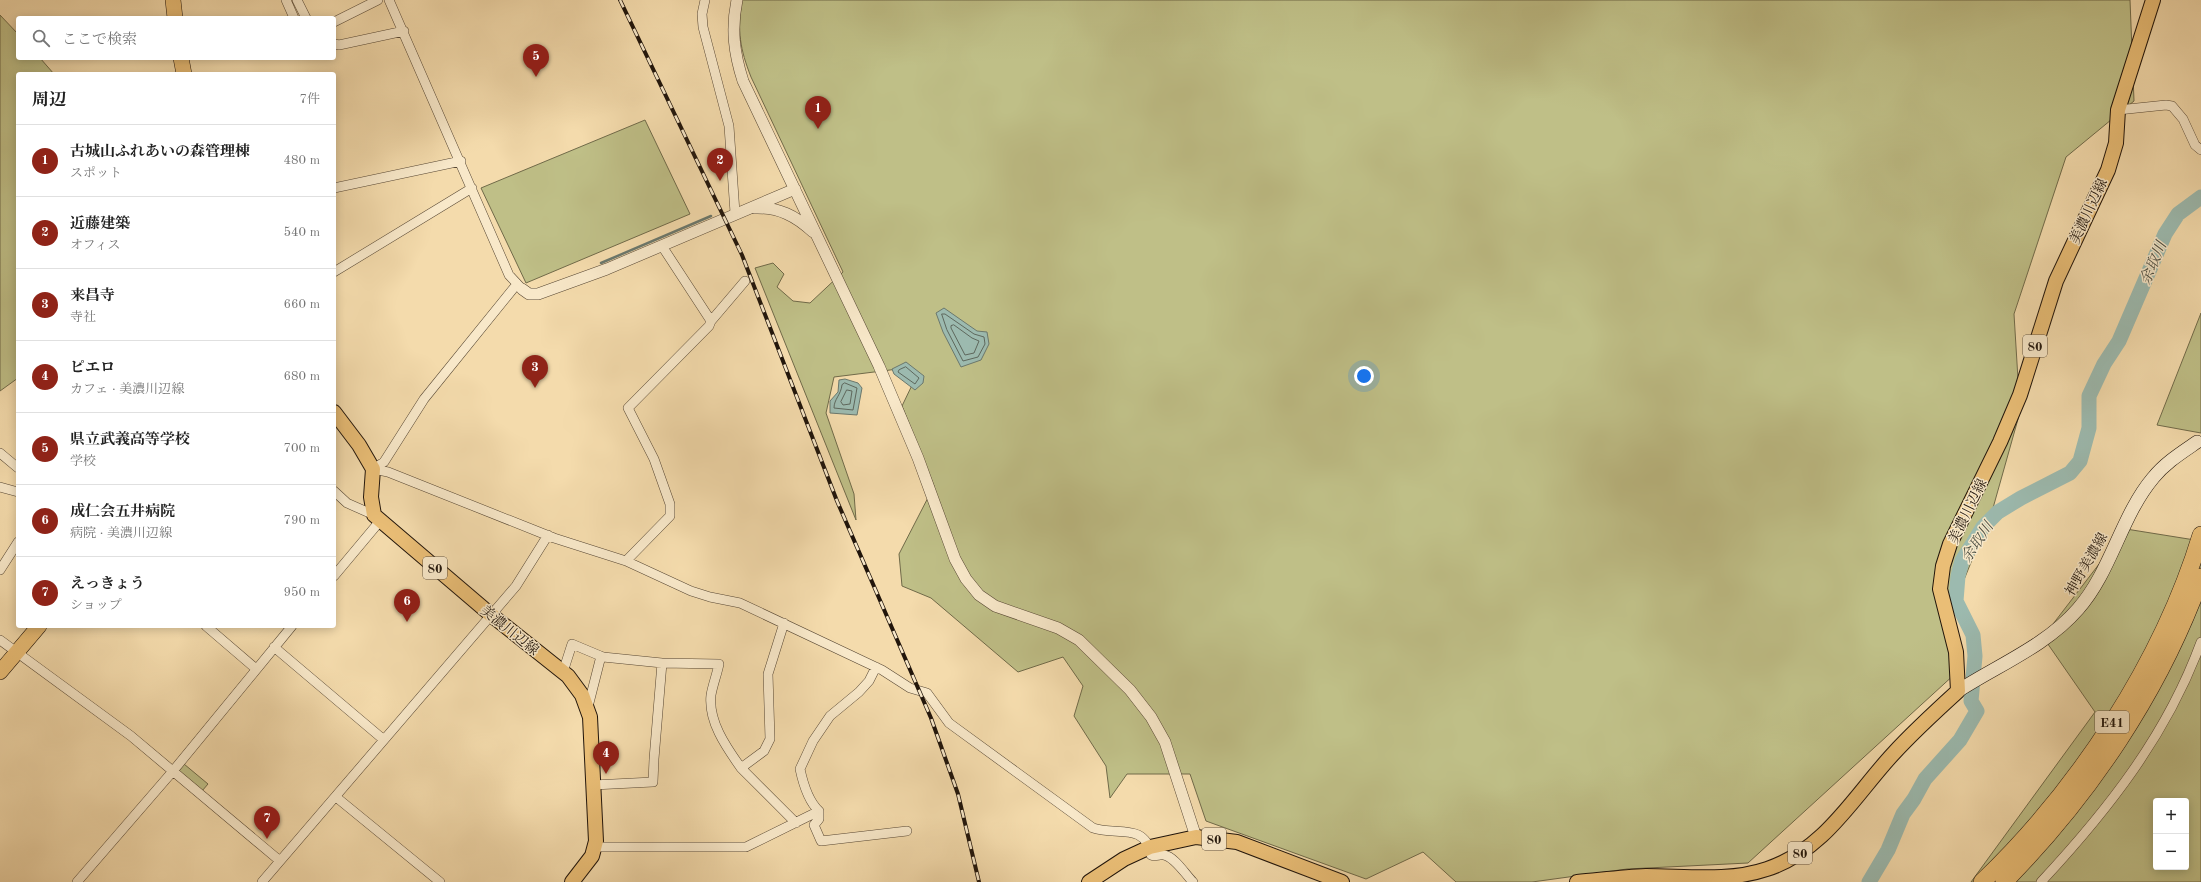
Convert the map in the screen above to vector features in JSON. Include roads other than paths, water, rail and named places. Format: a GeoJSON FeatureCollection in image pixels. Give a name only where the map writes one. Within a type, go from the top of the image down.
{"type":"FeatureCollection","features":[{"type":"Feature","properties":{"kind":"highway"},"geometry":{"type":"LineString","coordinates":[[173,0],[175,16]]}},
{"type":"Feature","properties":{"kind":"highway"},"geometry":{"type":"LineString","coordinates":[[181,60],[184,72]]}},
{"type":"Feature","properties":{"kind":"highway","name":"E41"},"geometry":{"type":"LineString","coordinates":[[1982,882],[2026,838],[2055,803],[2108,728],[2137,680],[2159,637],[2180,592],[2201,535]]}},
{"type":"Feature","properties":{"kind":"highway","name":"E41"},"geometry":{"type":"LineString","coordinates":[[2004,882],[2041,842],[2082,791],[2124,731],[2149,691],[2173,644],[2201,577]]}},
{"type":"Feature","properties":{"kind":"highway"},"geometry":{"type":"LineString","coordinates":[[0,672],[37,628]]}},
{"type":"Feature","properties":{"kind":"main road","name":"美濃川辺線"},"geometry":{"type":"LineString","coordinates":[[1962,689],[1956,652],[1940,589],[1943,566],[1950,544],[2000,442],[2020,395],[2056,282],[2108,170],[2116,143],[2118,110],[2153,0]]}},
{"type":"Feature","properties":{"kind":"main road"},"geometry":{"type":"LineString","coordinates":[[336,415],[359,445],[372,469],[371,497],[377,518]]}},
{"type":"Feature","properties":{"kind":"main road","name":"神野美濃線"},"geometry":{"type":"LineString","coordinates":[[1962,689],[2037,644],[2059,628],[2078,609],[2089,594],[2140,496],[2152,479],[2170,460],[2197,442]]}},
{"type":"Feature","properties":{"kind":"main road","name":"美濃川辺線"},"geometry":{"type":"LineString","coordinates":[[377,518],[490,614],[563,672],[582,695],[590,717],[596,841],[592,856],[572,882]]}},
{"type":"Feature","properties":{"kind":"main road","name":"80"},"geometry":{"type":"LineString","coordinates":[[1577,882],[1646,876],[1720,877],[1742,875],[1767,869],[1795,856],[1818,840],[1839,820],[1892,755],[1962,689]]}},
{"type":"Feature","properties":{"kind":"main road","name":"80"},"geometry":{"type":"LineString","coordinates":[[1089,882],[1124,859],[1150,848],[1196,837],[1237,842],[1342,882]]}},
{"type":"Feature","properties":{"kind":"street"},"geometry":{"type":"LineString","coordinates":[[286,0],[293,16]]}},
{"type":"Feature","properties":{"kind":"street"},"geometry":{"type":"LineString","coordinates":[[291,0],[295,7],[299,3],[305,16]]}},
{"type":"Feature","properties":{"kind":"street"},"geometry":{"type":"LineString","coordinates":[[336,21],[378,0]]}},
{"type":"Feature","properties":{"kind":"street"},"geometry":{"type":"LineString","coordinates":[[389,0],[461,161],[509,275],[529,294],[538,294],[608,269],[735,213],[795,189]]}},
{"type":"Feature","properties":{"kind":"street"},"geometry":{"type":"LineString","coordinates":[[705,0],[702,14],[703,27],[729,126],[735,213]]}},
{"type":"Feature","properties":{"kind":"street"},"geometry":{"type":"LineString","coordinates":[[737,0],[732,32],[735,54],[743,81],[880,366],[918,458],[956,559],[966,579],[979,595],[996,606],[1058,628],[1079,640],[1130,690],[1151,717],[1165,742],[1196,837]]}},
{"type":"Feature","properties":{"kind":"street"},"geometry":{"type":"LineString","coordinates":[[336,44],[404,31]]}},
{"type":"Feature","properties":{"kind":"street"},"geometry":{"type":"LineString","coordinates":[[2118,110],[2166,105],[2172,106],[2183,119],[2195,145],[2201,150]]}},
{"type":"Feature","properties":{"kind":"street"},"geometry":{"type":"LineString","coordinates":[[336,188],[461,161]]}},
{"type":"Feature","properties":{"kind":"street"},"geometry":{"type":"LineString","coordinates":[[336,271],[472,188]]}},
{"type":"Feature","properties":{"kind":"street"},"geometry":{"type":"LineString","coordinates":[[749,208],[782,210],[801,220],[818,237]]}},
{"type":"Feature","properties":{"kind":"street"},"geometry":{"type":"LineString","coordinates":[[662,246],[711,321]]}},
{"type":"Feature","properties":{"kind":"street"},"geometry":{"type":"LineString","coordinates":[[626,561],[670,516],[670,504],[654,459],[628,408],[709,326],[711,321],[745,281]]}},
{"type":"Feature","properties":{"kind":"street"},"geometry":{"type":"LineString","coordinates":[[372,469],[384,462],[424,398],[520,286]]}},
{"type":"Feature","properties":{"kind":"street"},"geometry":{"type":"LineString","coordinates":[[0,453],[16,466]]}},
{"type":"Feature","properties":{"kind":"street"},"geometry":{"type":"LineString","coordinates":[[372,469],[388,472],[548,535],[626,561],[691,591],[710,597],[740,603],[876,667],[910,688],[927,693],[949,722],[1093,828],[1105,832],[1130,832],[1143,836],[1150,848],[1151,855],[1163,855],[1172,858],[1193,882]]}},
{"type":"Feature","properties":{"kind":"street"},"geometry":{"type":"LineString","coordinates":[[0,486],[16,491]]}},
{"type":"Feature","properties":{"kind":"street"},"geometry":{"type":"LineString","coordinates":[[336,493],[347,503],[377,518],[336,573]]}},
{"type":"Feature","properties":{"kind":"street"},"geometry":{"type":"LineString","coordinates":[[262,882],[336,797],[490,614],[516,586],[548,535]]}},
{"type":"Feature","properties":{"kind":"street"},"geometry":{"type":"LineString","coordinates":[[0,570],[16,545]]}},
{"type":"Feature","properties":{"kind":"street"},"geometry":{"type":"LineString","coordinates":[[741,768],[764,752],[770,739],[768,674],[784,623]]}},
{"type":"Feature","properties":{"kind":"street"},"geometry":{"type":"LineString","coordinates":[[208,628],[255,668]]}},
{"type":"Feature","properties":{"kind":"street"},"geometry":{"type":"LineString","coordinates":[[78,882],[173,771],[255,668],[290,628]]}},
{"type":"Feature","properties":{"kind":"street"},"geometry":{"type":"LineString","coordinates":[[0,640],[131,736],[280,861]]}},
{"type":"Feature","properties":{"kind":"street"},"geometry":{"type":"LineString","coordinates":[[2041,882],[2081,839],[2137,766],[2177,698],[2201,642]]}},
{"type":"Feature","properties":{"kind":"street"},"geometry":{"type":"LineString","coordinates":[[563,672],[572,644],[601,656],[662,663],[719,664],[711,696],[714,719],[722,739],[741,768],[796,822]]}},
{"type":"Feature","properties":{"kind":"street"},"geometry":{"type":"LineString","coordinates":[[274,647],[384,740]]}},
{"type":"Feature","properties":{"kind":"street"},"geometry":{"type":"LineString","coordinates":[[586,706],[589,703],[601,656]]}},
{"type":"Feature","properties":{"kind":"street"},"geometry":{"type":"LineString","coordinates":[[593,785],[653,782],[662,663]]}},
{"type":"Feature","properties":{"kind":"street"},"geometry":{"type":"LineString","coordinates":[[819,811],[814,807],[803,783],[800,769],[813,741],[830,716],[859,692],[868,681],[876,667]]}},
{"type":"Feature","properties":{"kind":"street"},"geometry":{"type":"LineString","coordinates":[[336,797],[440,882]]}},
{"type":"Feature","properties":{"kind":"street"},"geometry":{"type":"LineString","coordinates":[[594,847],[746,847],[819,811]]}},
{"type":"Feature","properties":{"kind":"street"},"geometry":{"type":"LineString","coordinates":[[819,811],[819,819],[814,825],[821,841],[907,831]]}},
{"type":"Feature","properties":{"kind":"water"},"geometry":{"type":"Polygon","coordinates":[[[944,308],[977,331],[987,332],[989,344],[981,360],[961,367],[943,332],[936,313],[944,308]]]}},
{"type":"Feature","properties":{"kind":"water"},"geometry":{"type":"Polygon","coordinates":[[[906,362],[924,376],[923,383],[915,390],[894,374],[892,369],[906,362]]]}},
{"type":"Feature","properties":{"kind":"water"},"geometry":{"type":"Polygon","coordinates":[[[845,379],[858,383],[862,388],[857,415],[830,413],[830,401],[838,392],[839,380],[845,379]]]}},
{"type":"Feature","properties":{"kind":"waterway","name":"余取川"},"geometry":{"type":"LineString","coordinates":[[1869,882],[1888,850],[1903,814],[1914,799],[1925,779],[1960,740],[1977,711],[1971,701],[1975,656],[1973,635],[1956,601],[1958,576],[1962,561],[1983,527],[1998,512],[2021,498],[2070,473],[2080,461],[2089,428],[2089,396],[2104,364],[2119,341],[2165,234],[2178,214],[2201,197]]}},
{"type":"Feature","properties":{"kind":"waterway"},"geometry":{"type":"LineString","coordinates":[[601,263],[711,216]]}},
{"type":"Feature","properties":{"kind":"railway"},"geometry":{"type":"LineString","coordinates":[[620,0],[742,255],[837,501],[931,718],[958,794],[979,882]]}},
{"type":"Feature","properties":{"kind":"place","name":"県立武義高等学校"},"geometry":{"type":"Point","coordinates":[536,77]}},
{"type":"Feature","properties":{"kind":"place","name":"古城山ふれあいの森管理棟"},"geometry":{"type":"Point","coordinates":[818,129]}},
{"type":"Feature","properties":{"kind":"place","name":"近藤建築"},"geometry":{"type":"Point","coordinates":[720,181]}},
{"type":"Feature","properties":{"kind":"place","name":"来昌寺"},"geometry":{"type":"Point","coordinates":[535,388]}},
{"type":"Feature","properties":{"kind":"place","name":"成仁会五井病院"},"geometry":{"type":"Point","coordinates":[407,622]}},
{"type":"Feature","properties":{"kind":"place","name":"ピエロ"},"geometry":{"type":"Point","coordinates":[606,774]}},
{"type":"Feature","properties":{"kind":"place","name":"えっきょう"},"geometry":{"type":"Point","coordinates":[267,839]}}]}
